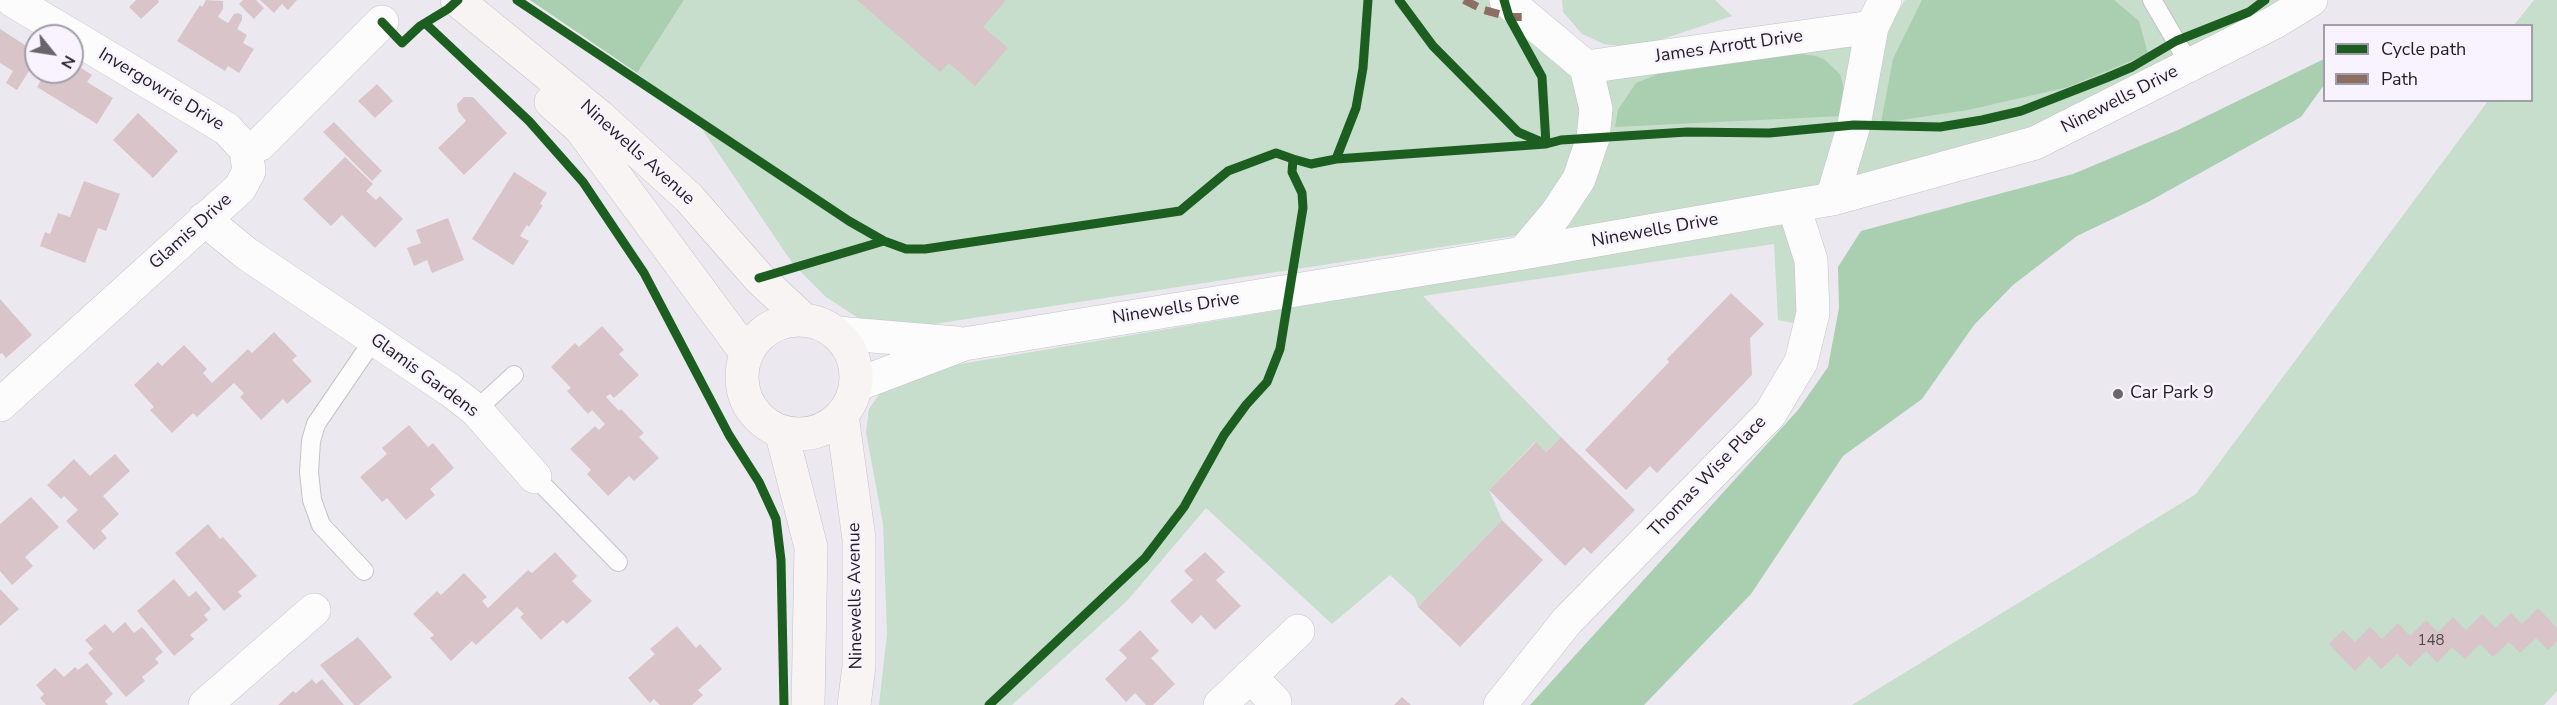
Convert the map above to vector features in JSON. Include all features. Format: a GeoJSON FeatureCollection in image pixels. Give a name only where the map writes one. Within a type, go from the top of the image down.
{"type":"FeatureCollection","features":[{"type":"Feature","properties":{"kind":"street","name":"Invergowrie Drive"},"geometry":{"type":"LineString","coordinates":[[12,0],[52,24]]}},
{"type":"Feature","properties":{"kind":"street","name":"Ninewells Avenue"},"geometry":{"type":"LineString","coordinates":[[439,0],[580,128],[747,354]]}},
{"type":"Feature","properties":{"kind":"street","name":"Ninewells Avenue"},"geometry":{"type":"LineString","coordinates":[[457,0],[599,116],[681,191],[759,278],[803,319],[821,323],[837,333]]}},
{"type":"Feature","properties":{"kind":"street"},"geometry":{"type":"LineString","coordinates":[[1506,0],[1586,67],[1596,109],[1593,138],[1579,179],[1556,214],[1523,253]]}},
{"type":"Feature","properties":{"kind":"street","name":"Ninewells Drive"},"geometry":{"type":"LineString","coordinates":[[856,385],[964,344],[1523,253],[1832,199],[2035,143],[2275,22],[2311,0]]}},
{"type":"Feature","properties":{"kind":"street","name":"James Arrott Drive"},"geometry":{"type":"LineString","coordinates":[[1586,67],[1878,14],[1854,124],[1832,199]]}},
{"type":"Feature","properties":{"kind":"street"},"geometry":{"type":"LineString","coordinates":[[246,150],[260,144],[382,22]]}},
{"type":"Feature","properties":{"kind":"street","name":"Invergowrie Drive"},"geometry":{"type":"LineString","coordinates":[[84,43],[227,129],[246,150]]}},
{"type":"Feature","properties":{"kind":"street","name":"Glamis Drive"},"geometry":{"type":"LineString","coordinates":[[0,405],[240,188],[249,171],[246,150]]}},
{"type":"Feature","properties":{"kind":"street","name":"Thomas Wise Place"},"geometry":{"type":"LineString","coordinates":[[1500,705],[1567,621],[1770,414],[1801,362],[1813,313],[1811,260],[1794,207]]}},
{"type":"Feature","properties":{"kind":"street","name":"Glamis Gardens"},"geometry":{"type":"LineString","coordinates":[[204,219],[247,254],[450,390],[476,410],[535,477]]}},
{"type":"Feature","properties":{"kind":"street"},"geometry":{"type":"LineString","coordinates":[[803,319],[786,321],[769,327],[756,339],[747,354],[742,369],[742,386],[755,413],[766,424],[781,431],[797,434],[813,432],[829,426],[842,415],[851,401],[856,385],[856,366],[849,348],[837,333]]}},
{"type":"Feature","properties":{"kind":"street","name":"Ninewells Drive"},"geometry":{"type":"LineString","coordinates":[[837,333],[964,344]]}},
{"type":"Feature","properties":{"kind":"street","name":"Ninewells Avenue"},"geometry":{"type":"LineString","coordinates":[[842,415],[859,539],[859,666],[854,705]]}},
{"type":"Feature","properties":{"kind":"street"},"geometry":{"type":"LineString","coordinates":[[781,431],[811,547],[808,705]]}},
{"type":"Feature","properties":{"kind":"street"},"geometry":{"type":"LineString","coordinates":[[205,705],[314,610]]}},
{"type":"Feature","properties":{"kind":"street"},"geometry":{"type":"LineString","coordinates":[[1220,705],[1298,631]]}},
{"type":"Feature","properties":{"kind":"street"},"geometry":{"type":"LineString","coordinates":[[1250,676],[1275,702]]}},
{"type":"Feature","properties":{"kind":"lane"},"geometry":{"type":"LineString","coordinates":[[2151,0],[2190,65]]}},
{"type":"Feature","properties":{"kind":"lane"},"geometry":{"type":"LineString","coordinates":[[364,571],[321,525],[312,500],[309,472],[311,441],[316,424],[374,339]]}},
{"type":"Feature","properties":{"kind":"lane"},"geometry":{"type":"LineString","coordinates":[[476,410],[514,375]]}},
{"type":"Feature","properties":{"kind":"lane","name":"Glamis Gardens"},"geometry":{"type":"LineString","coordinates":[[535,477],[618,562]]}},
{"type":"Feature","properties":{"kind":"green space"},"geometry":{"type":"Polygon","coordinates":[[[530,0],[684,0],[637,73],[530,0]]]}},
{"type":"Feature","properties":{"kind":"green space"},"geometry":{"type":"Polygon","coordinates":[[[684,0],[1496,0],[1576,76],[1890,25],[1905,0],[2291,0],[2029,136],[1817,190],[914,327],[860,319],[826,297],[793,264],[698,123],[637,73],[684,0]]]}},
{"type":"Feature","properties":{"kind":"green space"},"geometry":{"type":"Polygon","coordinates":[[[1562,0],[1715,0],[1732,16],[1636,48],[1604,44],[1582,34],[1563,12],[1562,0]]]}},
{"type":"Feature","properties":{"kind":"green space"},"geometry":{"type":"Polygon","coordinates":[[[1922,0],[2114,0],[2139,21],[2148,54],[2068,87],[1968,110],[1881,123],[1893,59],[1922,0]]]}},
{"type":"Feature","properties":{"kind":"green space"},"geometry":{"type":"Polygon","coordinates":[[[2534,0],[2557,0],[2557,691],[2544,705],[1852,705],[2196,494],[2487,102],[2533,102],[2533,24],[2515,24],[2534,0]]]}},
{"type":"Feature","properties":{"kind":"green space"},"geometry":{"type":"Polygon","coordinates":[[[1785,52],[1816,56],[1825,60],[1840,74],[1845,93],[1842,116],[1615,127],[1618,110],[1636,83],[1658,74],[1785,52]]]}},
{"type":"Feature","properties":{"kind":"green space"},"geometry":{"type":"Polygon","coordinates":[[[2323,59],[2323,86],[2301,117],[2148,202],[2077,236],[2013,285],[1974,325],[1922,399],[1843,456],[1751,594],[1644,705],[1530,705],[1798,410],[1828,367],[1839,308],[1838,267],[1861,231],[2073,174],[2178,130],[2323,59]]]}},
{"type":"Feature","properties":{"kind":"green space"},"geometry":{"type":"Polygon","coordinates":[[[1786,224],[1800,262],[1798,324],[1778,320],[1774,244],[1423,296],[1561,437],[1546,452],[1535,442],[1489,490],[1502,520],[1418,607],[1415,598],[1390,575],[1332,624],[1206,508],[1128,600],[1012,705],[879,705],[887,634],[883,524],[866,432],[869,409],[884,387],[908,373],[1786,224]]]}},
{"type":"Feature","properties":{"kind":"building"},"geometry":{"type":"Polygon","coordinates":[[[136,0],[158,0],[159,2],[141,19],[129,7],[136,0]]]}},
{"type":"Feature","properties":{"kind":"building"},"geometry":{"type":"Polygon","coordinates":[[[206,0],[223,1],[223,9],[218,17],[228,23],[234,14],[242,15],[237,29],[247,35],[243,43],[254,49],[239,73],[228,66],[225,71],[177,41],[200,5],[202,7],[206,0]]]}},
{"type":"Feature","properties":{"kind":"building"},"geometry":{"type":"Polygon","coordinates":[[[243,0],[256,0],[264,8],[254,19],[239,4],[243,0]]]}},
{"type":"Feature","properties":{"kind":"building"},"geometry":{"type":"Polygon","coordinates":[[[260,0],[297,0],[288,10],[282,4],[274,13],[260,0]]]}},
{"type":"Feature","properties":{"kind":"building"},"geometry":{"type":"Polygon","coordinates":[[[857,0],[1006,0],[983,27],[1008,48],[975,86],[949,63],[940,72],[857,0]]]}},
{"type":"Feature","properties":{"kind":"building"},"geometry":{"type":"Polygon","coordinates":[[[0,29],[24,44],[24,79],[17,90],[6,83],[13,71],[0,63],[0,29]]]}},
{"type":"Feature","properties":{"kind":"building"},"geometry":{"type":"Polygon","coordinates":[[[84,70],[92,75],[87,82],[113,98],[97,124],[37,87],[39,84],[84,84],[84,70]]]}},
{"type":"Feature","properties":{"kind":"building"},"geometry":{"type":"Polygon","coordinates":[[[377,84],[393,101],[375,118],[358,101],[377,84]]]}},
{"type":"Feature","properties":{"kind":"building"},"geometry":{"type":"Polygon","coordinates":[[[464,97],[473,97],[507,133],[464,175],[438,148],[466,121],[458,111],[457,104],[464,97]]]}},
{"type":"Feature","properties":{"kind":"building"},"geometry":{"type":"Polygon","coordinates":[[[138,113],[178,151],[153,178],[113,140],[138,113]]]}},
{"type":"Feature","properties":{"kind":"building"},"geometry":{"type":"Polygon","coordinates":[[[334,122],[382,171],[372,181],[323,132],[334,122]]]}},
{"type":"Feature","properties":{"kind":"building"},"geometry":{"type":"Polygon","coordinates":[[[345,157],[373,184],[366,191],[376,200],[380,196],[403,219],[375,248],[342,215],[331,226],[303,199],[345,157]]]}},
{"type":"Feature","properties":{"kind":"building"},"geometry":{"type":"Polygon","coordinates":[[[514,172],[547,193],[540,204],[543,205],[529,227],[527,225],[520,236],[529,241],[513,265],[472,239],[514,172]]]}},
{"type":"Feature","properties":{"kind":"building"},"geometry":{"type":"Polygon","coordinates":[[[84,181],[120,194],[106,231],[98,228],[85,263],[40,246],[45,232],[50,234],[58,213],[70,217],[84,181]]]}},
{"type":"Feature","properties":{"kind":"building"},"geometry":{"type":"Polygon","coordinates":[[[448,218],[464,260],[432,273],[427,260],[414,266],[407,248],[421,243],[416,230],[448,218]]]}},
{"type":"Feature","properties":{"kind":"building"},"geometry":{"type":"Polygon","coordinates":[[[1731,293],[1764,324],[1750,338],[1752,375],[1657,473],[1650,466],[1626,490],[1585,450],[1669,362],[1667,359],[1731,293]]]}},
{"type":"Feature","properties":{"kind":"building"},"geometry":{"type":"Polygon","coordinates":[[[0,299],[32,335],[6,358],[2,353],[0,354],[0,299]]]}},
{"type":"Feature","properties":{"kind":"building"},"geometry":{"type":"Polygon","coordinates":[[[602,326],[624,350],[619,354],[639,375],[614,398],[610,394],[606,397],[644,433],[639,437],[659,458],[634,481],[629,476],[608,496],[587,474],[591,470],[570,449],[595,426],[599,430],[605,424],[592,410],[588,414],[567,391],[571,388],[551,367],[575,343],[579,347],[602,326]]]}},
{"type":"Feature","properties":{"kind":"building"},"geometry":{"type":"Polygon","coordinates":[[[274,332],[297,356],[292,360],[312,381],[287,404],[283,399],[261,420],[240,397],[244,393],[234,383],[197,417],[193,413],[172,433],[150,410],[154,407],[134,385],[158,362],[162,366],[184,345],[207,369],[203,373],[212,383],[248,349],[252,353],[274,332]]]}},
{"type":"Feature","properties":{"kind":"building"},"geometry":{"type":"Polygon","coordinates":[[[409,425],[428,447],[433,443],[454,468],[430,489],[435,495],[406,520],[387,498],[382,502],[360,477],[387,454],[382,448],[409,425]]]}},
{"type":"Feature","properties":{"kind":"building"},"geometry":{"type":"Polygon","coordinates":[[[1561,437],[1635,510],[1591,554],[1584,547],[1565,566],[1489,490],[1536,442],[1546,452],[1561,437]]]}},
{"type":"Feature","properties":{"kind":"building"},"geometry":{"type":"Polygon","coordinates":[[[115,454],[130,471],[103,496],[119,514],[101,531],[107,538],[94,550],[66,521],[78,510],[64,496],[61,499],[47,485],[74,459],[90,476],[115,454]]]}},
{"type":"Feature","properties":{"kind":"building"},"geometry":{"type":"Polygon","coordinates":[[[31,497],[59,527],[25,557],[33,566],[12,585],[0,571],[0,524],[31,497]]]}},
{"type":"Feature","properties":{"kind":"building"},"geometry":{"type":"Polygon","coordinates":[[[1502,520],[1543,560],[1460,647],[1418,607],[1502,520]]]}},
{"type":"Feature","properties":{"kind":"building"},"geometry":{"type":"Polygon","coordinates":[[[208,524],[220,539],[223,537],[257,576],[238,592],[242,596],[224,611],[175,553],[208,524]]]}},
{"type":"Feature","properties":{"kind":"building"},"geometry":{"type":"Polygon","coordinates":[[[555,552],[577,576],[572,581],[592,601],[567,624],[563,620],[541,640],[520,617],[524,614],[517,607],[476,645],[472,641],[451,661],[430,638],[434,635],[413,614],[437,591],[441,595],[464,573],[487,597],[482,601],[488,608],[528,570],[532,573],[555,552]]]}},
{"type":"Feature","properties":{"kind":"building"},"geometry":{"type":"Polygon","coordinates":[[[1205,552],[1225,572],[1216,580],[1241,606],[1215,630],[1201,615],[1192,624],[1170,601],[1193,580],[1184,571],[1205,552]]]}},
{"type":"Feature","properties":{"kind":"building"},"geometry":{"type":"Polygon","coordinates":[[[174,579],[189,597],[196,591],[211,609],[204,615],[208,620],[190,635],[194,639],[174,656],[137,611],[174,579]]]}},
{"type":"Feature","properties":{"kind":"building"},"geometry":{"type":"Polygon","coordinates":[[[0,589],[19,609],[0,626],[0,589]]]}},
{"type":"Feature","properties":{"kind":"building"},"geometry":{"type":"Polygon","coordinates":[[[2538,608],[2557,628],[2557,641],[2548,650],[2536,638],[2520,653],[2509,642],[2493,657],[2480,644],[2465,659],[2452,647],[2437,663],[2426,651],[2410,667],[2397,654],[2381,669],[2369,656],[2355,671],[2329,644],[2343,630],[2355,642],[2370,627],[2382,639],[2398,623],[2410,636],[2426,620],[2438,632],[2453,617],[2466,630],[2482,614],[2495,628],[2511,613],[2522,624],[2538,608]]]}},
{"type":"Feature","properties":{"kind":"building"},"geometry":{"type":"Polygon","coordinates":[[[125,622],[134,633],[142,627],[163,652],[155,659],[159,663],[142,677],[145,681],[126,697],[88,653],[93,649],[85,640],[105,624],[113,633],[125,622]]]}},
{"type":"Feature","properties":{"kind":"building"},"geometry":{"type":"Polygon","coordinates":[[[677,626],[696,648],[700,644],[722,669],[698,690],[703,695],[692,705],[660,705],[654,699],[650,703],[628,678],[655,654],[650,649],[677,626]]]}},
{"type":"Feature","properties":{"kind":"building"},"geometry":{"type":"Polygon","coordinates":[[[1140,630],[1159,651],[1151,658],[1175,684],[1153,705],[1146,705],[1135,693],[1126,702],[1105,679],[1127,658],[1119,650],[1140,630]]]}},
{"type":"Feature","properties":{"kind":"building"},"geometry":{"type":"Polygon","coordinates":[[[358,637],[392,677],[359,705],[354,705],[320,665],[358,637]]]}},
{"type":"Feature","properties":{"kind":"building"},"geometry":{"type":"Polygon","coordinates":[[[87,663],[113,694],[105,701],[108,705],[46,705],[40,698],[44,694],[36,685],[55,668],[64,677],[75,667],[78,670],[87,663]]]}},
{"type":"Feature","properties":{"kind":"building"},"geometry":{"type":"Polygon","coordinates":[[[312,679],[316,684],[322,679],[344,705],[278,705],[293,691],[296,693],[312,679]]]}},
{"type":"Feature","properties":{"kind":"building"},"geometry":{"type":"Polygon","coordinates":[[[1402,697],[1411,705],[1394,705],[1402,697]]]}},
{"type":"Feature","properties":{"kind":"marked path"},"geometry":{"type":"LineString","coordinates":[[1464,0],[1484,10],[1509,17],[1526,17]]}},
{"type":"Feature","properties":{"kind":"cycle path"},"geometry":{"type":"LineString","coordinates":[[382,22],[402,43],[420,26],[458,0]]}},
{"type":"Feature","properties":{"kind":"cycle path"},"geometry":{"type":"LineString","coordinates":[[517,0],[849,221],[884,241],[906,249],[925,249],[1180,211],[1228,171],[1276,153],[1293,159]]}},
{"type":"Feature","properties":{"kind":"cycle path"},"geometry":{"type":"LineString","coordinates":[[1336,159],[1356,108],[1363,68],[1368,0]]}},
{"type":"Feature","properties":{"kind":"cycle path"},"geometry":{"type":"LineString","coordinates":[[1399,0],[1433,46],[1518,132],[1546,144],[1561,140],[1687,132],[1769,133],[1854,125],[1940,127],[1982,120],[2021,111],[2132,67],[2176,41],[2249,12],[2265,0]]}},
{"type":"Feature","properties":{"kind":"cycle path"},"geometry":{"type":"LineString","coordinates":[[989,705],[1145,558],[1184,507],[1224,435],[1246,405],[1267,382],[1280,349],[1303,208],[1302,193],[1292,172],[1293,159],[1311,164],[1336,159],[1546,144],[1542,77],[1509,17],[1504,0]]}},
{"type":"Feature","properties":{"kind":"cycle path"},"geometry":{"type":"LineString","coordinates":[[426,24],[529,121],[583,182],[644,273],[729,435],[759,482],[776,519],[781,560],[784,705]]}},
{"type":"Feature","properties":{"kind":"cycle path"},"geometry":{"type":"LineString","coordinates":[[759,278],[884,241]]}},
{"type":"Feature","properties":{"kind":"place","name":"Car Park 9"},"geometry":{"type":"Point","coordinates":[2118,394]}}]}
